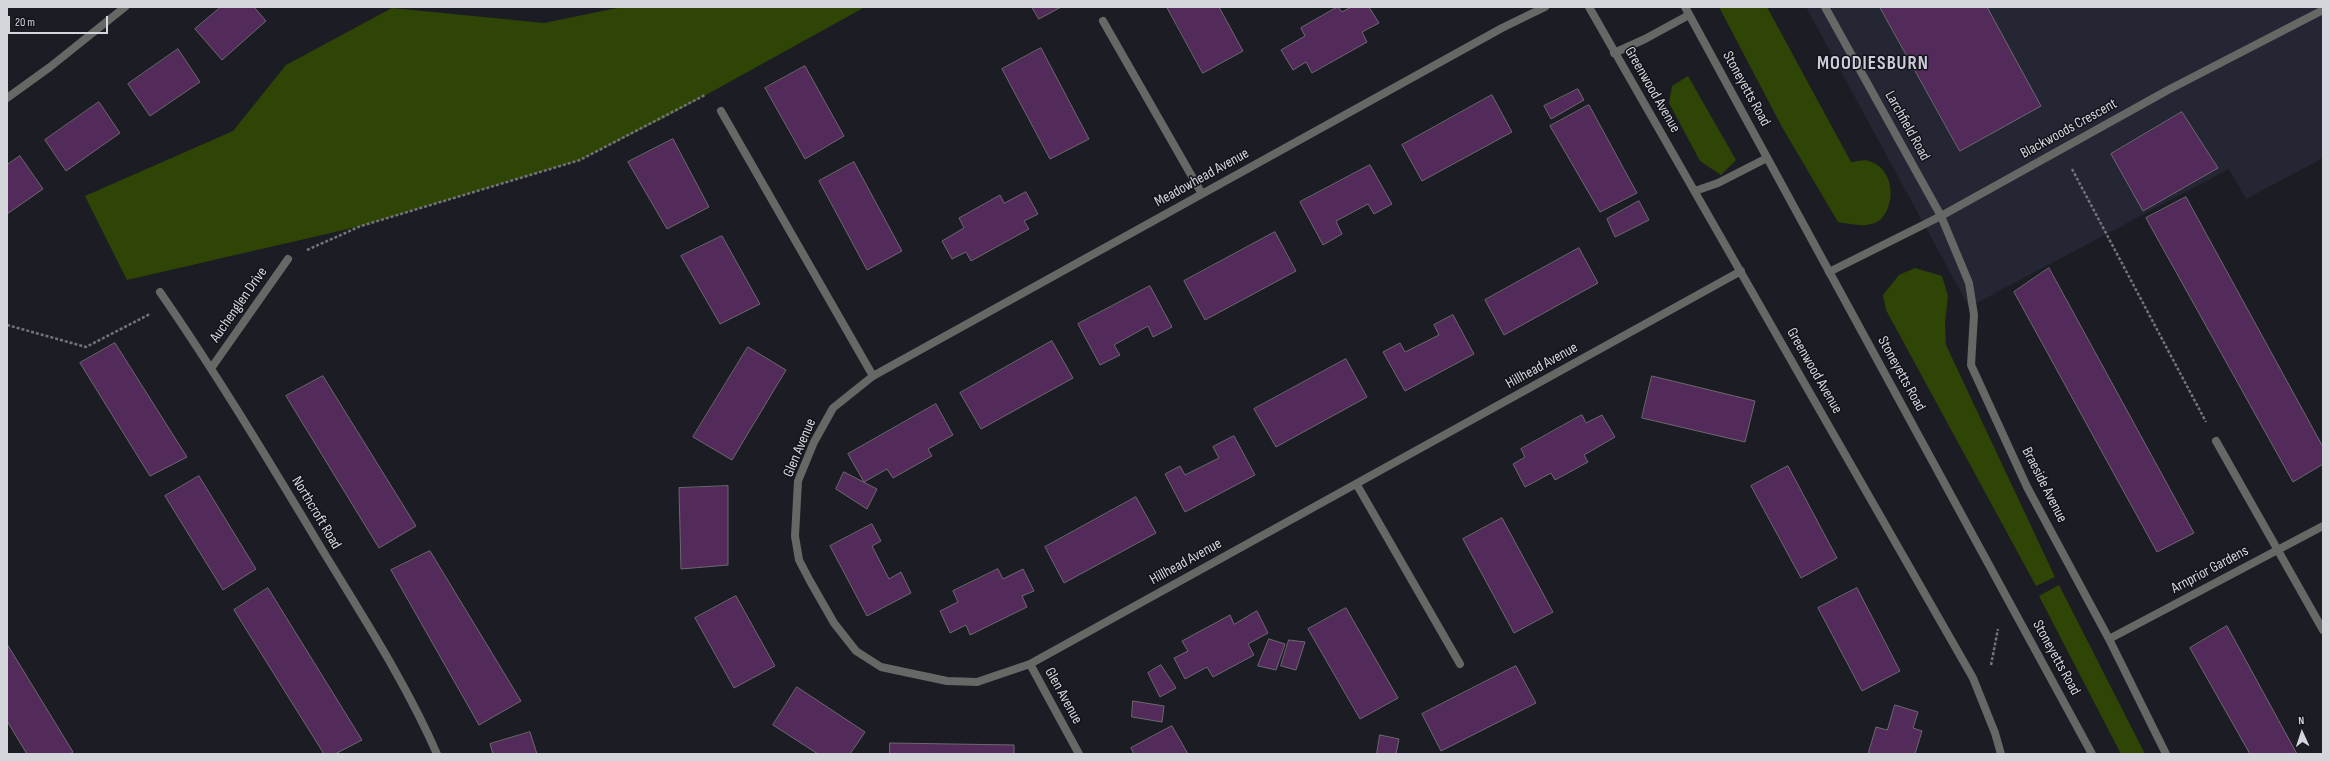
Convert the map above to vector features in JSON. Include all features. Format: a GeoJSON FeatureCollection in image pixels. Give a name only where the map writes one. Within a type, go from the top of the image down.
{"type":"FeatureCollection","features":[{"type":"Feature","properties":{"kind":"street"},"geometry":{"type":"LineString","coordinates":[[7,98],[125,7]]}},
{"type":"Feature","properties":{"kind":"street","name":"Meadowhead Avenue"},"geometry":{"type":"LineString","coordinates":[[873,376],[1495,32],[1545,7]]}},
{"type":"Feature","properties":{"kind":"street","name":"Greenwood Avenue"},"geometry":{"type":"LineString","coordinates":[[1590,7],[1614,53],[1741,271],[1973,678],[1995,733],[2001,754]]}},
{"type":"Feature","properties":{"kind":"street","name":"Stoneyetts Road"},"geometry":{"type":"LineString","coordinates":[[1685,7],[2092,754]]}},
{"type":"Feature","properties":{"kind":"street","name":"Larchfield Road"},"geometry":{"type":"LineString","coordinates":[[1825,7],[1941,216]]}},
{"type":"Feature","properties":{"kind":"street","name":"Blackwoods Crescent"},"geometry":{"type":"LineString","coordinates":[[1829,272],[1941,216],[2168,90],[2323,10]]}},
{"type":"Feature","properties":{"kind":"street"},"geometry":{"type":"LineString","coordinates":[[1614,53],[1645,39],[1689,15]]}},
{"type":"Feature","properties":{"kind":"street"},"geometry":{"type":"LineString","coordinates":[[1103,21],[1202,194]]}},
{"type":"Feature","properties":{"kind":"street"},"geometry":{"type":"LineString","coordinates":[[720,111],[873,376]]}},
{"type":"Feature","properties":{"kind":"street"},"geometry":{"type":"LineString","coordinates":[[1695,191],[1718,183],[1767,158]]}},
{"type":"Feature","properties":{"kind":"street","name":"Braeside Avenue"},"geometry":{"type":"LineString","coordinates":[[1941,216],[1969,283],[1974,315],[1971,365],[2027,487],[2110,639],[2166,754]]}},
{"type":"Feature","properties":{"kind":"street","name":"Auchenglen Drive"},"geometry":{"type":"LineString","coordinates":[[212,367],[288,259]]}},
{"type":"Feature","properties":{"kind":"street","name":"Hillhead Avenue"},"geometry":{"type":"LineString","coordinates":[[1030,664],[1741,271]]}},
{"type":"Feature","properties":{"kind":"street","name":"Northcroft Road"},"geometry":{"type":"LineString","coordinates":[[160,292],[212,367],[418,711],[437,754]]}},
{"type":"Feature","properties":{"kind":"street","name":"Glen Avenue"},"geometry":{"type":"LineString","coordinates":[[873,376],[833,408],[814,442],[798,481],[795,536],[800,560],[810,581],[834,623],[856,651],[881,667],[947,681],[977,682],[1030,664],[1078,754]]}},
{"type":"Feature","properties":{"kind":"street"},"geometry":{"type":"LineString","coordinates":[[2216,440],[2323,630]]}},
{"type":"Feature","properties":{"kind":"street"},"geometry":{"type":"LineString","coordinates":[[1356,485],[1460,664]]}},
{"type":"Feature","properties":{"kind":"street","name":"Arnprior Gardens"},"geometry":{"type":"LineString","coordinates":[[2110,639],[2323,526]]}},
{"type":"Feature","properties":{"kind":"path"},"geometry":{"type":"LineString","coordinates":[[288,259],[361,226],[580,160],[710,92],[720,111]]}},
{"type":"Feature","properties":{"kind":"path"},"geometry":{"type":"LineString","coordinates":[[2061,149],[2216,440]]}},
{"type":"Feature","properties":{"kind":"path"},"geometry":{"type":"LineString","coordinates":[[7,325],[86,347],[169,304]]}},
{"type":"Feature","properties":{"kind":"path"},"geometry":{"type":"LineString","coordinates":[[1990,668],[2005,594]]}},
{"type":"Feature","properties":{"kind":"shaded area"},"geometry":{"type":"Polygon","coordinates":[[[1806,7],[2323,7],[2323,158],[2246,199],[2229,169],[1969,307],[1806,7]]]}},
{"type":"Feature","properties":{"kind":"green space"},"geometry":{"type":"Polygon","coordinates":[[[622,7],[865,7],[668,116],[580,160],[361,226],[127,280],[85,196],[233,131],[286,65],[392,8],[544,23],[622,7]]]}},
{"type":"Feature","properties":{"kind":"green space"},"geometry":{"type":"Polygon","coordinates":[[[1719,7],[1767,7],[1851,162],[1867,160],[1877,165],[1884,171],[1888,179],[1891,196],[1889,205],[1880,220],[1875,223],[1865,225],[1854,225],[1838,222],[1782,127],[1719,7]]]}},
{"type":"Feature","properties":{"kind":"green space"},"geometry":{"type":"Polygon","coordinates":[[[1688,76],[1736,160],[1721,175],[1700,161],[1669,103],[1672,86],[1688,76]]]}},
{"type":"Feature","properties":{"kind":"green space"},"geometry":{"type":"Polygon","coordinates":[[[1915,268],[1942,276],[1948,296],[1945,323],[1946,345],[2055,577],[2036,586],[1886,310],[1883,295],[1899,275],[1915,268]]]}},
{"type":"Feature","properties":{"kind":"green space"},"geometry":{"type":"Polygon","coordinates":[[[2059,585],[2145,754],[2121,754],[2039,596],[2059,585]]]}},
{"type":"Feature","properties":{"kind":"building"},"geometry":{"type":"Polygon","coordinates":[[[221,7],[254,7],[266,21],[222,60],[195,29],[221,7]]]}},
{"type":"Feature","properties":{"kind":"building"},"geometry":{"type":"Polygon","coordinates":[[[1032,7],[1061,7],[1039,19],[1032,7]]]}},
{"type":"Feature","properties":{"kind":"building"},"geometry":{"type":"Polygon","coordinates":[[[1167,7],[1219,7],[1243,51],[1203,73],[1167,7]]]}},
{"type":"Feature","properties":{"kind":"building"},"geometry":{"type":"Polygon","coordinates":[[[1338,7],[1342,12],[1351,7],[1369,7],[1379,23],[1362,32],[1367,42],[1312,73],[1306,62],[1293,70],[1281,50],[1305,36],[1301,28],[1338,7]]]}},
{"type":"Feature","properties":{"kind":"building"},"geometry":{"type":"Polygon","coordinates":[[[1880,7],[1987,7],[2041,106],[1960,151],[1880,7]]]}},
{"type":"Feature","properties":{"kind":"building"},"geometry":{"type":"Polygon","coordinates":[[[1041,48],[1089,139],[1050,159],[1002,69],[1041,48]]]}},
{"type":"Feature","properties":{"kind":"building"},"geometry":{"type":"Polygon","coordinates":[[[178,49],[200,82],[150,116],[128,84],[178,49]]]}},
{"type":"Feature","properties":{"kind":"building"},"geometry":{"type":"Polygon","coordinates":[[[805,66],[844,136],[805,159],[765,88],[805,66]]]}},
{"type":"Feature","properties":{"kind":"building"},"geometry":{"type":"Polygon","coordinates":[[[1578,89],[1584,100],[1551,119],[1544,106],[1578,89]]]}},
{"type":"Feature","properties":{"kind":"building"},"geometry":{"type":"Polygon","coordinates":[[[1492,95],[1512,132],[1422,181],[1402,145],[1492,95]]]}},
{"type":"Feature","properties":{"kind":"building"},"geometry":{"type":"Polygon","coordinates":[[[99,102],[120,133],[66,171],[45,140],[99,102]]]}},
{"type":"Feature","properties":{"kind":"building"},"geometry":{"type":"Polygon","coordinates":[[[1589,105],[1637,193],[1600,212],[1550,126],[1589,105]]]}},
{"type":"Feature","properties":{"kind":"building"},"geometry":{"type":"Polygon","coordinates":[[[2182,112],[2218,168],[2143,211],[2111,154],[2182,112]]]}},
{"type":"Feature","properties":{"kind":"building"},"geometry":{"type":"Polygon","coordinates":[[[673,139],[709,207],[667,229],[628,162],[673,139]]]}},
{"type":"Feature","properties":{"kind":"building"},"geometry":{"type":"Polygon","coordinates":[[[20,156],[43,189],[7,214],[7,165],[20,156]]]}},
{"type":"Feature","properties":{"kind":"building"},"geometry":{"type":"Polygon","coordinates":[[[854,162],[902,251],[867,270],[819,181],[854,162]]]}},
{"type":"Feature","properties":{"kind":"building"},"geometry":{"type":"Polygon","coordinates":[[[1370,165],[1392,204],[1374,214],[1368,204],[1336,221],[1342,234],[1323,245],[1300,202],[1370,165]]]}},
{"type":"Feature","properties":{"kind":"building"},"geometry":{"type":"Polygon","coordinates":[[[1026,192],[1038,214],[1024,221],[1029,229],[971,261],[966,252],[952,259],[942,241],[964,228],[959,218],[1000,195],[1004,203],[1026,192]]]}},
{"type":"Feature","properties":{"kind":"building"},"geometry":{"type":"Polygon","coordinates":[[[2186,197],[2323,447],[2323,464],[2293,482],[2146,218],[2186,197]]]}},
{"type":"Feature","properties":{"kind":"building"},"geometry":{"type":"Polygon","coordinates":[[[1639,201],[1649,220],[1615,237],[1607,219],[1639,201]]]}},
{"type":"Feature","properties":{"kind":"building"},"geometry":{"type":"Polygon","coordinates":[[[1275,232],[1296,271],[1205,320],[1184,281],[1275,232]]]}},
{"type":"Feature","properties":{"kind":"building"},"geometry":{"type":"Polygon","coordinates":[[[722,236],[760,304],[720,324],[681,256],[722,236]]]}},
{"type":"Feature","properties":{"kind":"building"},"geometry":{"type":"Polygon","coordinates":[[[1579,248],[1598,283],[1504,335],[1485,300],[1579,248]]]}},
{"type":"Feature","properties":{"kind":"building"},"geometry":{"type":"Polygon","coordinates":[[[2049,268],[2194,533],[2157,552],[2014,292],[2049,268]]]}},
{"type":"Feature","properties":{"kind":"building"},"geometry":{"type":"Polygon","coordinates":[[[1150,286],[1172,327],[1153,337],[1148,326],[1114,345],[1120,355],[1100,365],[1078,324],[1150,286]]]}},
{"type":"Feature","properties":{"kind":"building"},"geometry":{"type":"Polygon","coordinates":[[[1453,315],[1474,354],[1405,391],[1383,352],[1400,343],[1405,352],[1439,335],[1434,325],[1453,315]]]}},
{"type":"Feature","properties":{"kind":"building"},"geometry":{"type":"Polygon","coordinates":[[[1052,341],[1073,378],[981,429],[960,393],[1052,341]]]}},
{"type":"Feature","properties":{"kind":"building"},"geometry":{"type":"Polygon","coordinates":[[[115,343],[187,457],[150,476],[80,363],[115,343]]]}},
{"type":"Feature","properties":{"kind":"building"},"geometry":{"type":"Polygon","coordinates":[[[748,347],[786,370],[732,460],[693,437],[748,347]]]}},
{"type":"Feature","properties":{"kind":"building"},"geometry":{"type":"Polygon","coordinates":[[[1346,359],[1367,397],[1276,447],[1254,409],[1346,359]]]}},
{"type":"Feature","properties":{"kind":"building"},"geometry":{"type":"Polygon","coordinates":[[[323,376],[416,526],[379,548],[286,396],[323,376]]]}},
{"type":"Feature","properties":{"kind":"building"},"geometry":{"type":"Polygon","coordinates":[[[1652,376],[1755,401],[1745,442],[1642,418],[1652,376]]]}},
{"type":"Feature","properties":{"kind":"building"},"geometry":{"type":"Polygon","coordinates":[[[936,404],[953,435],[928,449],[932,456],[893,478],[887,469],[864,482],[848,454],[936,404]]]}},
{"type":"Feature","properties":{"kind":"building"},"geometry":{"type":"Polygon","coordinates":[[[1582,415],[1586,423],[1602,415],[1615,437],[1584,455],[1588,462],[1555,480],[1551,473],[1525,487],[1513,464],[1525,457],[1521,449],[1582,415]]]}},
{"type":"Feature","properties":{"kind":"building"},"geometry":{"type":"Polygon","coordinates":[[[1234,436],[1255,475],[1185,512],[1165,474],[1180,466],[1185,475],[1219,458],[1213,447],[1234,436]]]}},
{"type":"Feature","properties":{"kind":"building"},"geometry":{"type":"Polygon","coordinates":[[[1788,466],[1837,558],[1801,578],[1751,486],[1788,466]]]}},
{"type":"Feature","properties":{"kind":"building"},"geometry":{"type":"Polygon","coordinates":[[[844,472],[877,489],[867,509],[836,489],[844,472]]]}},
{"type":"Feature","properties":{"kind":"building"},"geometry":{"type":"Polygon","coordinates":[[[199,476],[256,569],[223,590],[165,496],[199,476]]]}},
{"type":"Feature","properties":{"kind":"building"},"geometry":{"type":"Polygon","coordinates":[[[728,486],[728,565],[681,569],[679,488],[728,486]]]}},
{"type":"Feature","properties":{"kind":"building"},"geometry":{"type":"Polygon","coordinates":[[[1136,497],[1156,533],[1064,583],[1045,547],[1136,497]]]}},
{"type":"Feature","properties":{"kind":"building"},"geometry":{"type":"Polygon","coordinates":[[[1502,518],[1553,612],[1514,633],[1463,539],[1502,518]]]}},
{"type":"Feature","properties":{"kind":"building"},"geometry":{"type":"Polygon","coordinates":[[[872,524],[881,541],[872,546],[889,579],[901,572],[911,593],[867,616],[830,546],[872,524]]]}},
{"type":"Feature","properties":{"kind":"building"},"geometry":{"type":"Polygon","coordinates":[[[430,551],[521,701],[479,725],[391,570],[430,551]]]}},
{"type":"Feature","properties":{"kind":"building"},"geometry":{"type":"Polygon","coordinates":[[[998,569],[1003,579],[1023,569],[1034,591],[1022,596],[1027,607],[970,635],[966,625],[950,633],[940,611],[958,602],[953,591],[998,569]]]}},
{"type":"Feature","properties":{"kind":"building"},"geometry":{"type":"Polygon","coordinates":[[[268,588],[362,740],[335,754],[324,754],[234,610],[268,588]]]}},
{"type":"Feature","properties":{"kind":"building"},"geometry":{"type":"Polygon","coordinates":[[[1857,588],[1900,671],[1862,691],[1818,608],[1857,588]]]}},
{"type":"Feature","properties":{"kind":"building"},"geometry":{"type":"Polygon","coordinates":[[[736,596],[775,666],[734,688],[695,618],[736,596]]]}},
{"type":"Feature","properties":{"kind":"building"},"geometry":{"type":"Polygon","coordinates":[[[1346,608],[1398,698],[1360,719],[1308,629],[1346,608]]]}},
{"type":"Feature","properties":{"kind":"building"},"geometry":{"type":"Polygon","coordinates":[[[1257,611],[1268,633],[1248,644],[1254,655],[1213,677],[1207,667],[1185,679],[1174,658],[1188,651],[1182,641],[1230,615],[1234,624],[1257,611]]]}},
{"type":"Feature","properties":{"kind":"building"},"geometry":{"type":"Polygon","coordinates":[[[2227,626],[2297,754],[2250,754],[2190,648],[2227,626]]]}},
{"type":"Feature","properties":{"kind":"building"},"geometry":{"type":"Polygon","coordinates":[[[1269,639],[1285,644],[1276,670],[1258,666],[1269,639]]]}},
{"type":"Feature","properties":{"kind":"building"},"geometry":{"type":"Polygon","coordinates":[[[1289,640],[1305,642],[1296,670],[1281,666],[1289,640]]]}},
{"type":"Feature","properties":{"kind":"building"},"geometry":{"type":"Polygon","coordinates":[[[7,644],[73,752],[70,754],[27,754],[7,721],[7,644]]]}},
{"type":"Feature","properties":{"kind":"building"},"geometry":{"type":"Polygon","coordinates":[[[1161,665],[1176,688],[1160,697],[1148,673],[1161,665]]]}},
{"type":"Feature","properties":{"kind":"building"},"geometry":{"type":"Polygon","coordinates":[[[1516,666],[1536,703],[1441,751],[1422,714],[1516,666]]]}},
{"type":"Feature","properties":{"kind":"building"},"geometry":{"type":"Polygon","coordinates":[[[797,687],[865,732],[850,754],[818,754],[773,725],[797,687]]]}},
{"type":"Feature","properties":{"kind":"building"},"geometry":{"type":"Polygon","coordinates":[[[1133,701],[1164,706],[1162,722],[1132,717],[1133,701]]]}},
{"type":"Feature","properties":{"kind":"building"},"geometry":{"type":"Polygon","coordinates":[[[1895,705],[1918,712],[1913,728],[1922,731],[1915,754],[1868,754],[1876,727],[1887,730],[1895,705]]]}},
{"type":"Feature","properties":{"kind":"building"},"geometry":{"type":"Polygon","coordinates":[[[1172,726],[1188,754],[1134,754],[1131,748],[1172,726]]]}},
{"type":"Feature","properties":{"kind":"building"},"geometry":{"type":"Polygon","coordinates":[[[530,732],[537,754],[493,754],[490,744],[530,732]]]}},
{"type":"Feature","properties":{"kind":"building"},"geometry":{"type":"Polygon","coordinates":[[[1380,735],[1399,739],[1396,754],[1377,754],[1380,735]]]}},
{"type":"Feature","properties":{"kind":"building"},"geometry":{"type":"Polygon","coordinates":[[[890,743],[1014,745],[1014,754],[890,754],[890,743]]]}},
{"type":"Feature","properties":{"kind":"district","name":"MOODIESBURN"},"geometry":{"type":"Point","coordinates":[1873,64]}}]}
